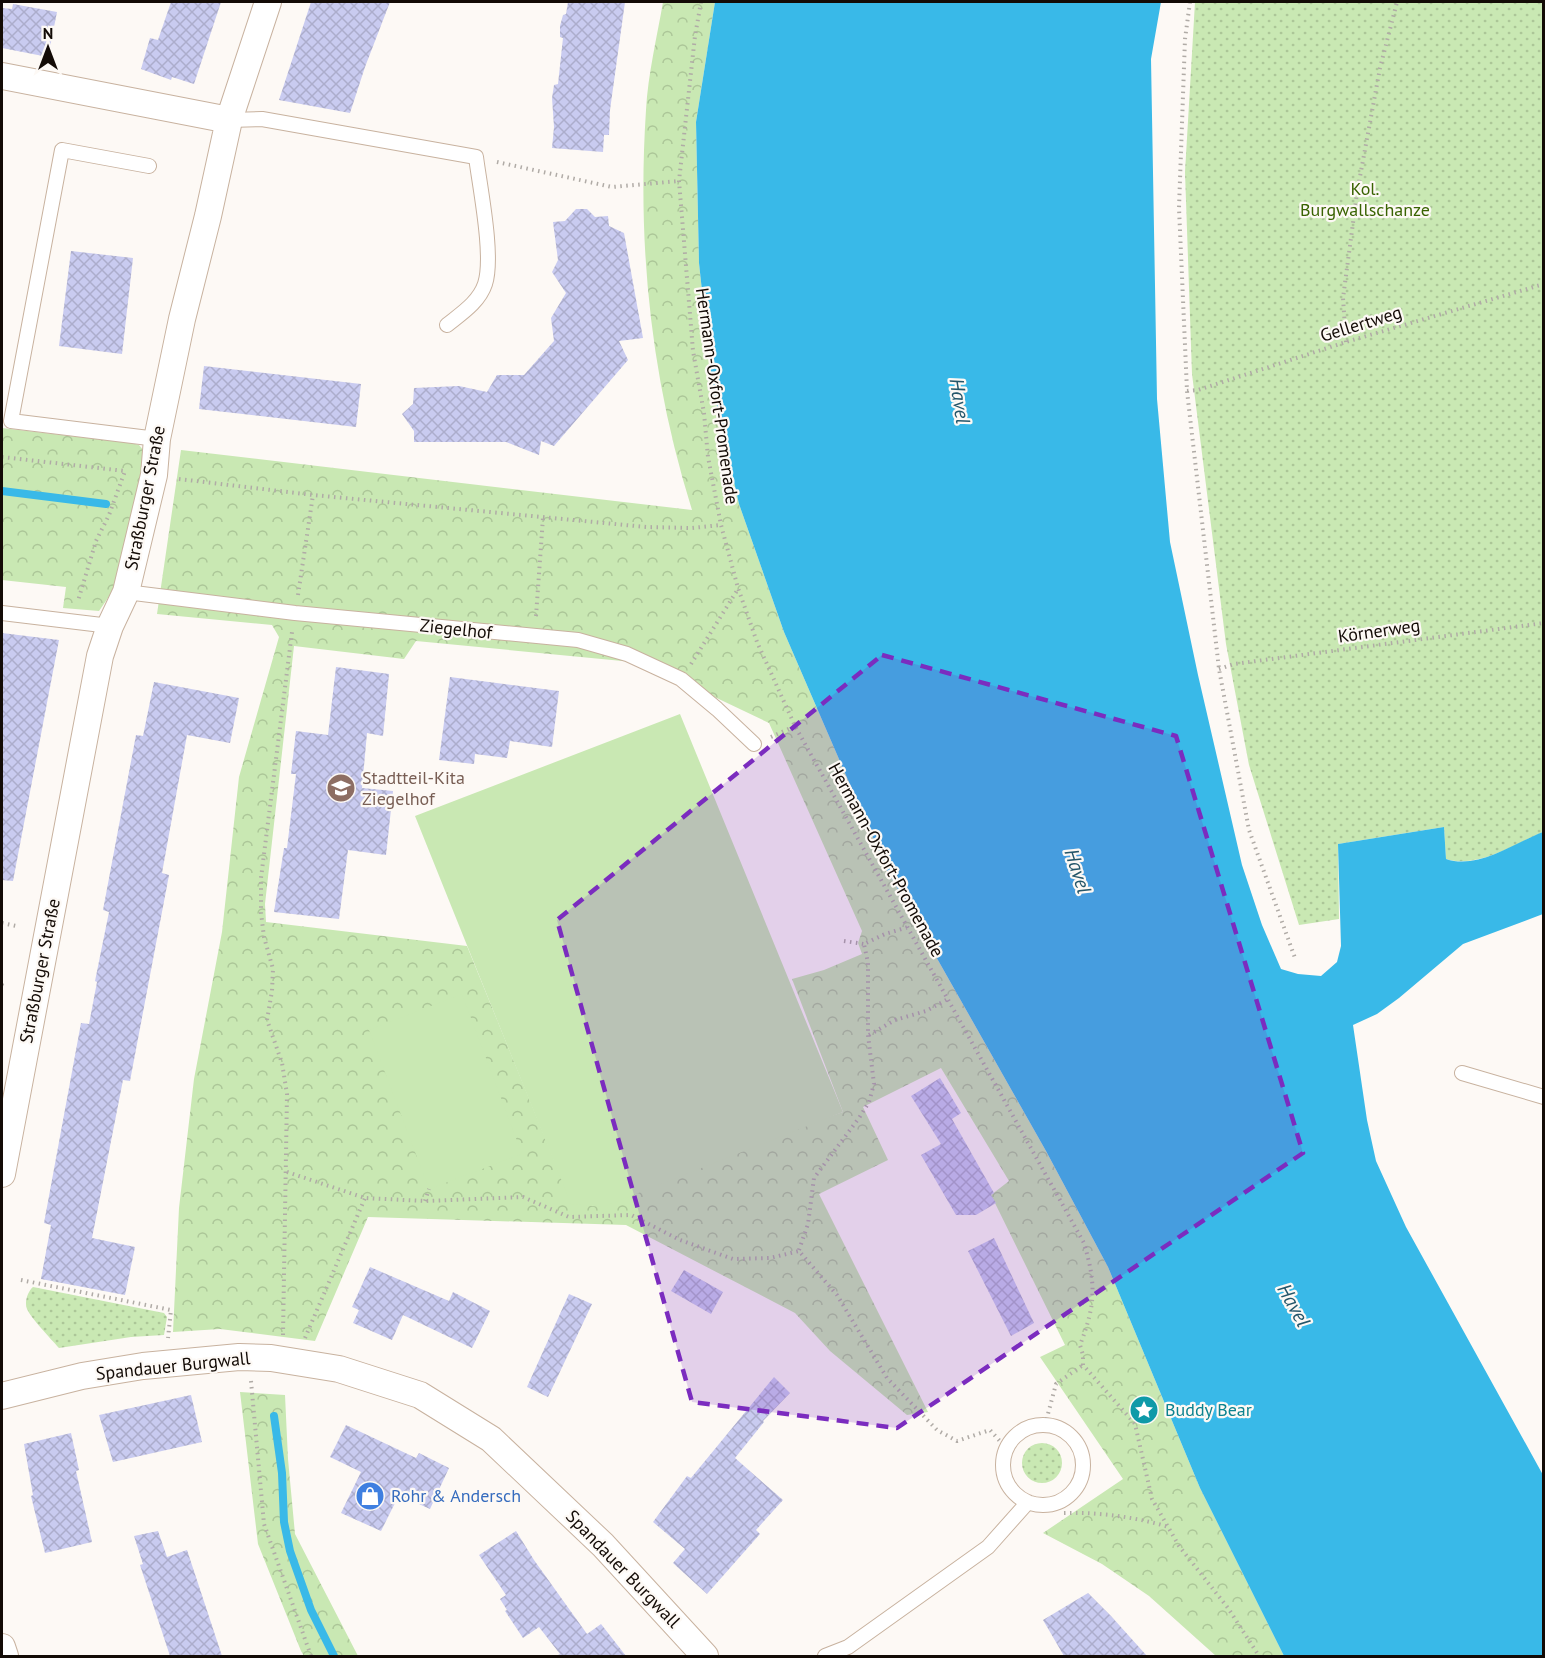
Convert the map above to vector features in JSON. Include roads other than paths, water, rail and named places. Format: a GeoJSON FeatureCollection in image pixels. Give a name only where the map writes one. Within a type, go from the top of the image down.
{"type":"FeatureCollection","features":[{"type":"Feature","properties":{"kind":"street","name":"Straßburger Straße"},"geometry":{"type":"LineString","coordinates":[[2,1174],[100,656],[110,626],[126,592],[153,475],[157,439],[182,319],[229,120],[268,2]]}},
{"type":"Feature","properties":{"kind":"street"},"geometry":{"type":"LineString","coordinates":[[2,76],[229,120]]}},
{"type":"Feature","properties":{"kind":"street","name":"Spandauer Burgwall"},"geometry":{"type":"LineString","coordinates":[[2,1396],[82,1376],[143,1366],[239,1357],[271,1358],[339,1369],[420,1395],[491,1438],[603,1545],[705,1656]]}},
{"type":"Feature","properties":{"kind":"lane"},"geometry":{"type":"LineString","coordinates":[[229,120],[262,119],[476,157],[489,265],[485,285],[473,304],[447,325]]}},
{"type":"Feature","properties":{"kind":"lane"},"geometry":{"type":"LineString","coordinates":[[148,166],[62,150],[11,421],[157,439]]}},
{"type":"Feature","properties":{"kind":"lane","name":"Ziegelhof"},"geometry":{"type":"LineString","coordinates":[[126,592],[295,613],[578,640],[627,654],[681,679],[717,708],[754,744]]}},
{"type":"Feature","properties":{"kind":"lane"},"geometry":{"type":"LineString","coordinates":[[2,613],[110,626]]}},
{"type":"Feature","properties":{"kind":"lane"},"geometry":{"type":"LineString","coordinates":[[1462,1073],[1544,1097]]}},
{"type":"Feature","properties":{"kind":"lane"},"geometry":{"type":"LineString","coordinates":[[1045,1425],[1059,1429],[1071,1436],[1083,1460],[1082,1474],[1077,1487],[1068,1497],[1055,1503],[1042,1505],[1028,1502],[1017,1496],[1007,1480],[1004,1461],[1007,1449],[1013,1439],[1034,1426],[1045,1425]]}},
{"type":"Feature","properties":{"kind":"lane"},"geometry":{"type":"LineString","coordinates":[[825,1656],[848,1647],[988,1547],[1028,1502]]}},
{"type":"Feature","properties":{"kind":"water","name":"Havel"},"geometry":{"type":"Polygon","coordinates":[[[715,2],[1161,2],[1151,59],[1157,399],[1170,542],[1242,865],[1262,925],[1281,969],[1298,974],[1321,976],[1337,962],[1341,946],[1338,844],[1444,827],[1446,859],[1471,861],[1496,854],[1543,832],[1543,914],[1463,944],[1399,998],[1377,1014],[1353,1025],[1367,1120],[1376,1161],[1406,1227],[1543,1475],[1543,1656],[1284,1656],[1200,1488],[1108,1267],[1046,1151],[887,870],[784,632],[739,504],[712,384],[699,263],[696,122],[715,2]]]}},
{"type":"Feature","properties":{"kind":"waterway"},"geometry":{"type":"LineString","coordinates":[[2,491],[106,504]]}},
{"type":"Feature","properties":{"kind":"waterway"},"geometry":{"type":"LineString","coordinates":[[274,1416],[282,1473],[284,1522],[290,1551],[311,1610],[334,1656]]}},
{"type":"Feature","properties":{"kind":"place","name":"Stadtteil-Kita Ziegelhof"},"geometry":{"type":"Point","coordinates":[341,788]}},
{"type":"Feature","properties":{"kind":"place","name":"Buddy Bear"},"geometry":{"type":"Point","coordinates":[1144,1410]}},
{"type":"Feature","properties":{"kind":"place","name":"Rohr & Andersch"},"geometry":{"type":"Point","coordinates":[370,1496]}},
{"type":"Feature","properties":{"kind":"park label","name":"Kol. Burgwallschanze"},"geometry":{"type":"Point","coordinates":[1365,199]}}]}
